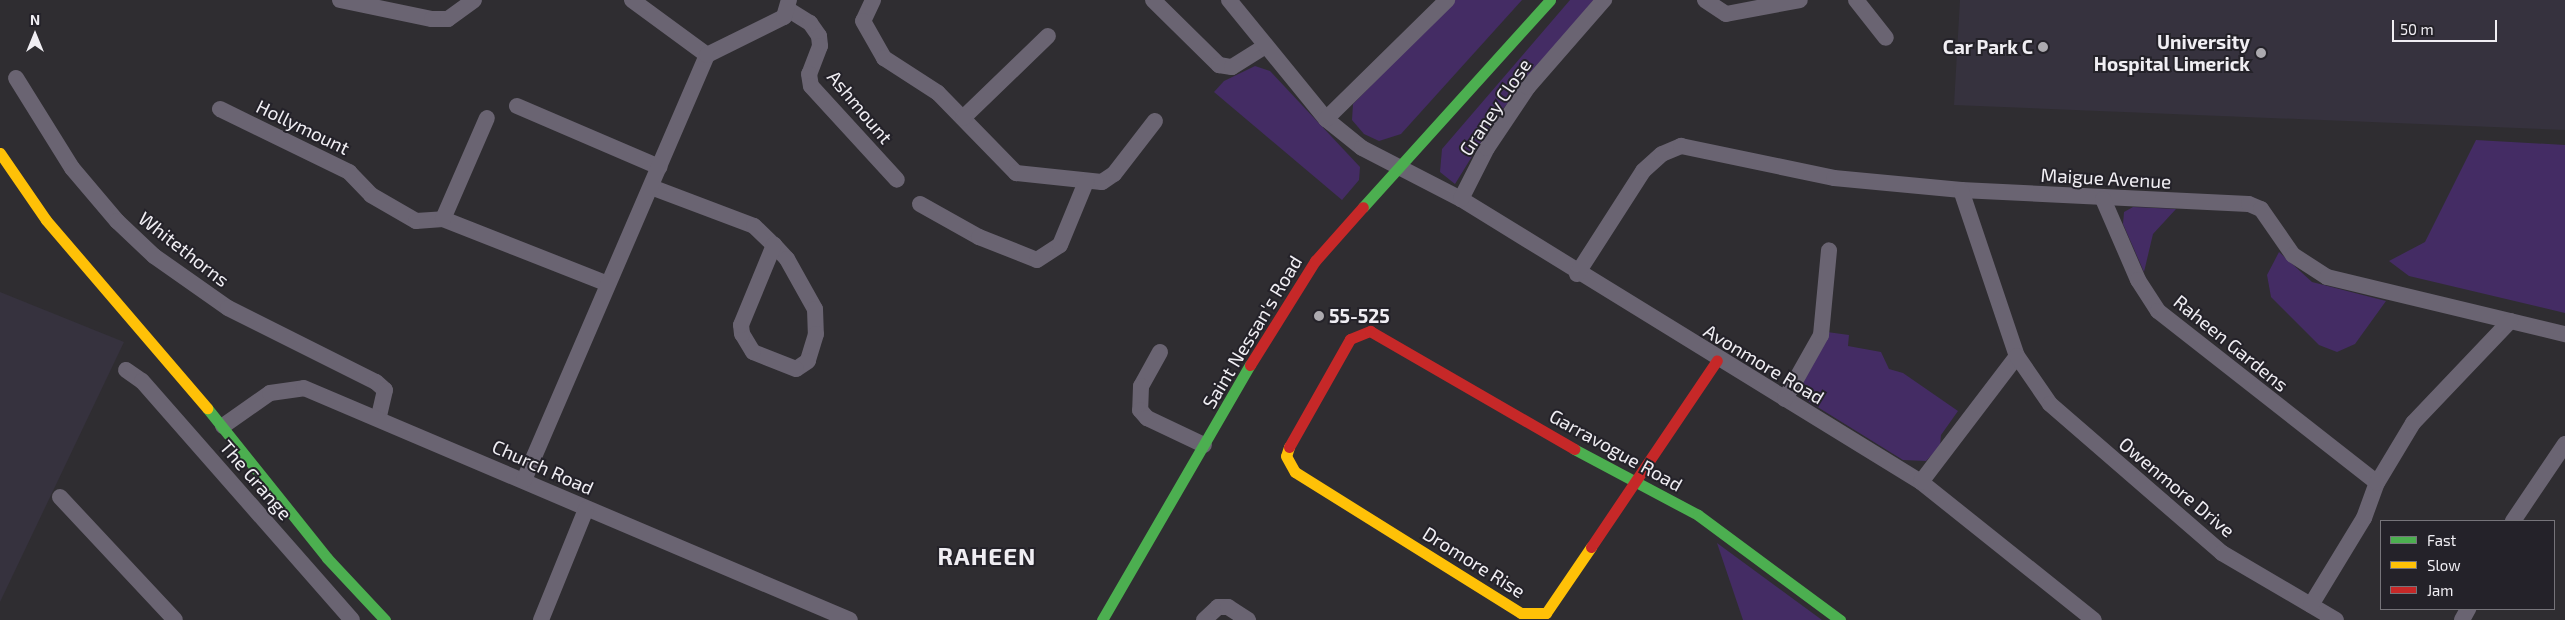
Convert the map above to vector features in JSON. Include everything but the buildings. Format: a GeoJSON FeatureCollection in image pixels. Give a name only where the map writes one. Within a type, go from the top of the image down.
{"type":"FeatureCollection","features":[{"type":"Feature","properties":{"kind":"main road","name":"Saint Nessan's Road"},"geometry":{"type":"LineString","coordinates":[[1102,620],[1295,289],[1398,168],[1550,0]]}},
{"type":"Feature","properties":{"kind":"main road"},"geometry":{"type":"LineString","coordinates":[[0,153],[46,220],[223,426],[327,558],[377,616]]}},
{"type":"Feature","properties":{"kind":"main road","name":"Dromore Rise"},"geometry":{"type":"LineString","coordinates":[[1363,332],[1350,339],[1292,436],[1287,446],[1289,464],[1521,613],[1546,613],[1555,604],[1632,482],[1717,360]]}},
{"type":"Feature","properties":{"kind":"main road","name":"Garravogue Road"},"geometry":{"type":"LineString","coordinates":[[1363,332],[1378,334],[1632,482],[1698,515],[1840,620]]}},
{"type":"Feature","properties":{"kind":"street"},"geometry":{"type":"LineString","coordinates":[[340,0],[432,19],[448,19],[474,0]]}},
{"type":"Feature","properties":{"kind":"street"},"geometry":{"type":"LineString","coordinates":[[524,480],[706,55],[632,0]]}},
{"type":"Feature","properties":{"kind":"street"},"geometry":{"type":"LineString","coordinates":[[874,0],[863,21],[884,58],[918,77],[963,118],[1016,173],[1086,182],[1102,182],[1114,174],[1155,121]]}},
{"type":"Feature","properties":{"kind":"street"},"geometry":{"type":"LineString","coordinates":[[1153,0],[1219,64],[1232,67],[1265,46]]}},
{"type":"Feature","properties":{"kind":"street","name":"Avonmore Road"},"geometry":{"type":"LineString","coordinates":[[1229,0],[1326,119],[1362,148],[1461,199],[1577,274],[1921,482],[2094,620]]}},
{"type":"Feature","properties":{"kind":"street"},"geometry":{"type":"LineString","coordinates":[[1326,119],[1447,0]]}},
{"type":"Feature","properties":{"kind":"street","name":"Graney Close"},"geometry":{"type":"LineString","coordinates":[[1461,199],[1487,148],[1528,87],[1604,0]]}},
{"type":"Feature","properties":{"kind":"street"},"geometry":{"type":"LineString","coordinates":[[1705,0],[1726,14],[1800,0]]}},
{"type":"Feature","properties":{"kind":"street"},"geometry":{"type":"LineString","coordinates":[[1856,0],[1886,38]]}},
{"type":"Feature","properties":{"kind":"street","name":"Ashmount"},"geometry":{"type":"LineString","coordinates":[[706,55],[789,5],[810,23],[818,36],[820,46],[809,74],[811,86],[897,180]]}},
{"type":"Feature","properties":{"kind":"street"},"geometry":{"type":"LineString","coordinates":[[963,118],[1048,36]]}},
{"type":"Feature","properties":{"kind":"street","name":"Whitethorns"},"geometry":{"type":"LineString","coordinates":[[16,78],[72,168],[141,244],[194,288],[228,308],[376,382],[385,390],[379,416]]}},
{"type":"Feature","properties":{"kind":"street"},"geometry":{"type":"LineString","coordinates":[[517,106],[658,167]]}},
{"type":"Feature","properties":{"kind":"street","name":"Hollymount"},"geometry":{"type":"LineString","coordinates":[[220,109],[349,172],[371,195],[416,221],[443,219],[608,284]]}},
{"type":"Feature","properties":{"kind":"street"},"geometry":{"type":"LineString","coordinates":[[443,219],[487,118]]}},
{"type":"Feature","properties":{"kind":"street","name":"Maigue Avenue"},"geometry":{"type":"LineString","coordinates":[[1577,274],[1643,171],[1662,154],[1680,146],[1834,178],[1961,190],[2103,199],[2249,204],[2261,209],[2293,255],[2327,277],[2510,320]]}},
{"type":"Feature","properties":{"kind":"street"},"geometry":{"type":"LineString","coordinates":[[920,204],[979,237],[1037,260],[1060,245],[1086,182]]}},
{"type":"Feature","properties":{"kind":"street"},"geometry":{"type":"LineString","coordinates":[[651,187],[754,226],[774,245],[804,282],[815,309],[816,334],[808,361],[796,369],[752,352],[742,334],[741,325],[774,245]]}},
{"type":"Feature","properties":{"kind":"street","name":"Owenmore Drive"},"geometry":{"type":"LineString","coordinates":[[1961,190],[2017,356],[2050,404],[2222,553],[2336,620]]}},
{"type":"Feature","properties":{"kind":"street","name":"Raheen Gardens"},"geometry":{"type":"LineString","coordinates":[[2103,199],[2138,280],[2158,311],[2376,483]]}},
{"type":"Feature","properties":{"kind":"street"},"geometry":{"type":"LineString","coordinates":[[1785,399],[1821,335],[1829,250]]}},
{"type":"Feature","properties":{"kind":"street"},"geometry":{"type":"LineString","coordinates":[[2311,605],[2364,518],[2376,483],[2413,423],[2510,320],[2565,334]]}},
{"type":"Feature","properties":{"kind":"street"},"geometry":{"type":"LineString","coordinates":[[1160,352],[1141,386],[1140,410],[1148,418],[1204,445]]}},
{"type":"Feature","properties":{"kind":"street"},"geometry":{"type":"LineString","coordinates":[[1921,482],[2017,356]]}},
{"type":"Feature","properties":{"kind":"street","name":"The Grange"},"geometry":{"type":"LineString","coordinates":[[126,370],[142,381],[352,620]]}},
{"type":"Feature","properties":{"kind":"street","name":"Church Road"},"geometry":{"type":"LineString","coordinates":[[223,426],[254,402],[288,387],[304,388],[379,416],[586,508],[850,620]]}},
{"type":"Feature","properties":{"kind":"street"},"geometry":{"type":"LineString","coordinates":[[2514,520],[2565,444]]}},
{"type":"Feature","properties":{"kind":"street"},"geometry":{"type":"LineString","coordinates":[[60,497],[175,620]]}},
{"type":"Feature","properties":{"kind":"street"},"geometry":{"type":"LineString","coordinates":[[541,620],[586,508]]}},
{"type":"Feature","properties":{"kind":"street"},"geometry":{"type":"LineString","coordinates":[[1204,620],[1218,607],[1228,607],[1248,620]]}},
{"type":"Feature","properties":{"kind":"shaded area"},"geometry":{"type":"Polygon","coordinates":[[[1455,0],[1522,0],[1401,134],[1379,141],[1364,134],[1352,120],[1353,104],[1455,0]]]}},
{"type":"Feature","properties":{"kind":"shaded area"},"geometry":{"type":"Polygon","coordinates":[[[1570,0],[1594,0],[1497,116],[1455,184],[1440,172],[1442,149],[1570,0]]]}},
{"type":"Feature","properties":{"kind":"shaded area","name":"University Hospital Limerick"},"geometry":{"type":"Polygon","coordinates":[[[1960,0],[2565,0],[2565,130],[1954,105],[1960,0]]]}},
{"type":"Feature","properties":{"kind":"shaded area"},"geometry":{"type":"Polygon","coordinates":[[[1255,66],[1270,71],[1360,167],[1359,180],[1342,200],[1214,92],[1224,81],[1255,66]]]}},
{"type":"Feature","properties":{"kind":"shaded area"},"geometry":{"type":"Polygon","coordinates":[[[2476,140],[2565,145],[2565,313],[2409,276],[2389,261],[2425,242],[2476,140]]]}},
{"type":"Feature","properties":{"kind":"shaded area"},"geometry":{"type":"Polygon","coordinates":[[[2133,207],[2176,209],[2153,234],[2144,272],[2123,224],[2124,212],[2133,207]]]}},
{"type":"Feature","properties":{"kind":"shaded area"},"geometry":{"type":"Polygon","coordinates":[[[2279,252],[2312,282],[2386,301],[2355,344],[2337,352],[2319,345],[2271,297],[2267,275],[2279,252]]]}},
{"type":"Feature","properties":{"kind":"shaded area"},"geometry":{"type":"Polygon","coordinates":[[[0,292],[124,342],[0,602],[0,292]]]}},
{"type":"Feature","properties":{"kind":"shaded area"},"geometry":{"type":"Polygon","coordinates":[[[1827,332],[1849,335],[1848,346],[1881,352],[1889,369],[1903,373],[1958,411],[1941,435],[1940,446],[1926,461],[1903,460],[1803,398],[1800,388],[1827,332]]]}},
{"type":"Feature","properties":{"kind":"shaded area"},"geometry":{"type":"Polygon","coordinates":[[[1717,543],[1822,620],[1743,620],[1717,543]]]}},
{"type":"Feature","properties":{"kind":"traffic: fast"},"geometry":{"type":"LineString","coordinates":[[1363,207],[1550,0]]}},
{"type":"Feature","properties":{"kind":"traffic: fast"},"geometry":{"type":"LineString","coordinates":[[1102,620],[1250,365]]}},
{"type":"Feature","properties":{"kind":"traffic: fast"},"geometry":{"type":"LineString","coordinates":[[207,408],[327,558],[385,620]]}},
{"type":"Feature","properties":{"kind":"traffic: fast"},"geometry":{"type":"LineString","coordinates":[[1574,449],[1698,515],[1840,620]]}},
{"type":"Feature","properties":{"kind":"traffic: slow"},"geometry":{"type":"LineString","coordinates":[[0,153],[46,220],[207,408]]}},
{"type":"Feature","properties":{"kind":"traffic: slow"},"geometry":{"type":"LineString","coordinates":[[1289,447],[1286,456],[1295,472],[1521,613],[1546,613],[1591,547]]}},
{"type":"Feature","properties":{"kind":"traffic: jam"},"geometry":{"type":"LineString","coordinates":[[1250,365],[1315,261],[1363,207]]}},
{"type":"Feature","properties":{"kind":"traffic: jam"},"geometry":{"type":"LineString","coordinates":[[1289,447],[1350,339],[1370,331],[1574,449]]}},
{"type":"Feature","properties":{"kind":"traffic: jam"},"geometry":{"type":"LineString","coordinates":[[1591,547],[1717,360]]}},
{"type":"Feature","properties":{"kind":"place","name":"Car Park C"},"geometry":{"type":"Point","coordinates":[2043,47]}},
{"type":"Feature","properties":{"kind":"place","name":"University Hospital Limerick"},"geometry":{"type":"Point","coordinates":[2261,53]}},
{"type":"Feature","properties":{"kind":"place","name":"55-525"},"geometry":{"type":"Point","coordinates":[1319,316]}},
{"type":"Feature","properties":{"kind":"district","name":"RAHEEN"},"geometry":{"type":"Point","coordinates":[987,556]}}]}
